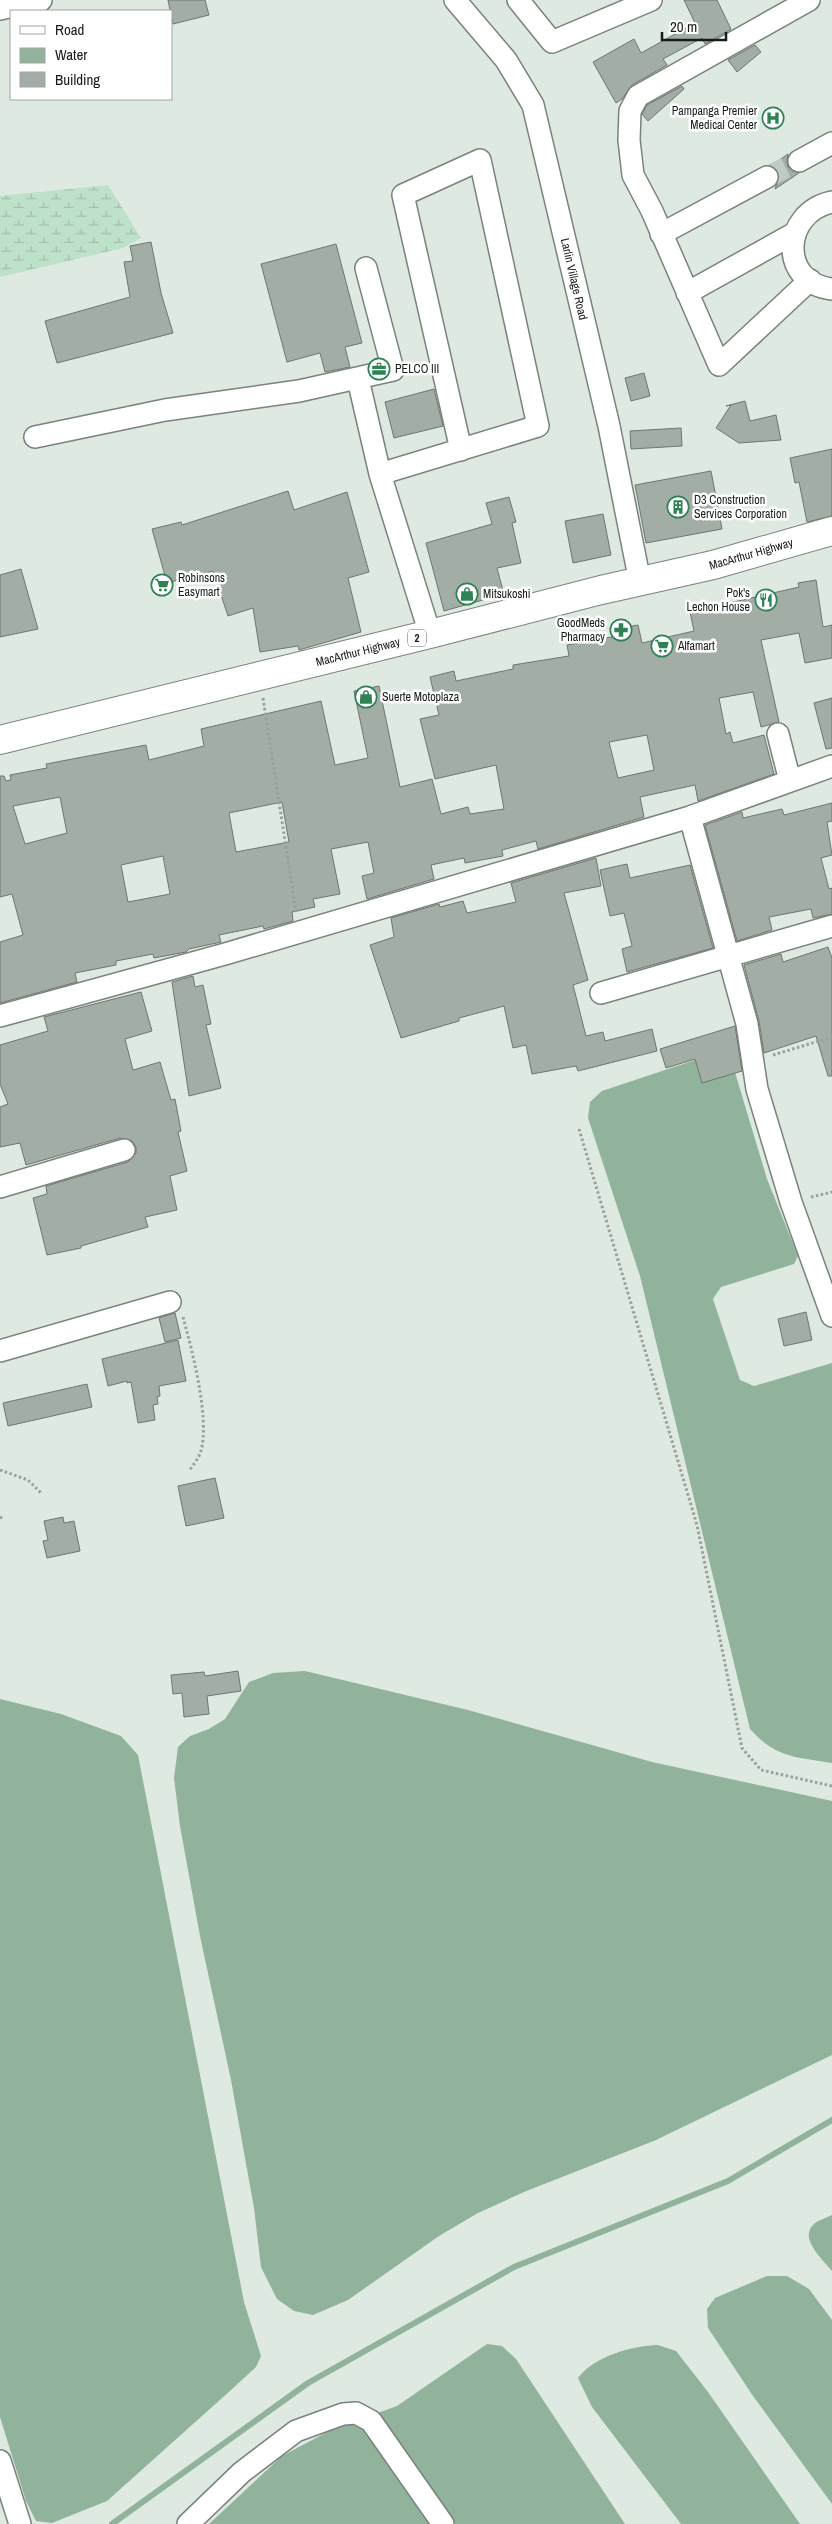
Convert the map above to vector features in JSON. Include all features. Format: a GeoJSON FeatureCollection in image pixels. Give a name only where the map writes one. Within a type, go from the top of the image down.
{"type":"FeatureCollection","features":[{"type":"Feature","properties":{"kind":"highway","name":"MacArthur Highway"},"geometry":{"type":"LineString","coordinates":[[0,740],[713,565],[832,531]]}},
{"type":"Feature","properties":{"kind":"street"},"geometry":{"type":"LineString","coordinates":[[0,9],[41,0]]}},
{"type":"Feature","properties":{"kind":"street","name":"Larlin Village Road"},"geometry":{"type":"LineString","coordinates":[[455,0],[506,60],[533,105],[609,426],[640,582]]}},
{"type":"Feature","properties":{"kind":"street"},"geometry":{"type":"LineString","coordinates":[[518,0],[552,42],[651,0]]}},
{"type":"Feature","properties":{"kind":"street"},"geometry":{"type":"LineString","coordinates":[[809,0],[638,96],[630,111],[629,140],[633,175],[662,234],[719,365],[810,280]]}},
{"type":"Feature","properties":{"kind":"street"},"geometry":{"type":"LineString","coordinates":[[799,160],[832,143]]}},
{"type":"Feature","properties":{"kind":"street"},"geometry":{"type":"LineString","coordinates":[[380,474],[461,450],[538,426],[480,160],[403,195],[461,450]]}},
{"type":"Feature","properties":{"kind":"street"},"geometry":{"type":"LineString","coordinates":[[662,234],[767,177]]}},
{"type":"Feature","properties":{"kind":"street"},"geometry":{"type":"LineString","coordinates":[[832,202],[814,208],[799,223],[794,233],[793,254],[802,273],[810,280],[832,289]]}},
{"type":"Feature","properties":{"kind":"street"},"geometry":{"type":"LineString","coordinates":[[687,293],[794,233]]}},
{"type":"Feature","properties":{"kind":"street"},"geometry":{"type":"LineString","coordinates":[[35,436],[165,410],[299,391],[393,370],[366,268]]}},
{"type":"Feature","properties":{"kind":"street"},"geometry":{"type":"LineString","coordinates":[[358,379],[380,474],[430,634]]}},
{"type":"Feature","properties":{"kind":"street"},"geometry":{"type":"LineString","coordinates":[[778,734],[790,781]]}},
{"type":"Feature","properties":{"kind":"street"},"geometry":{"type":"LineString","coordinates":[[0,1016],[299,932],[690,817],[832,766]]}},
{"type":"Feature","properties":{"kind":"street"},"geometry":{"type":"LineString","coordinates":[[690,817],[747,1024],[757,1089],[791,1202],[832,1316]]}},
{"type":"Feature","properties":{"kind":"street"},"geometry":{"type":"LineString","coordinates":[[602,993],[728,958],[832,926]]}},
{"type":"Feature","properties":{"kind":"street"},"geometry":{"type":"LineString","coordinates":[[0,1187],[124,1150]]}},
{"type":"Feature","properties":{"kind":"street"},"geometry":{"type":"LineString","coordinates":[[0,1351],[170,1302]]}},
{"type":"Feature","properties":{"kind":"street"},"geometry":{"type":"LineString","coordinates":[[188,2524],[242,2472],[296,2431],[342,2414],[356,2413],[371,2421],[442,2524]]}},
{"type":"Feature","properties":{"kind":"street"},"geometry":{"type":"LineString","coordinates":[[0,2461],[20,2524]]}},
{"type":"Feature","properties":{"kind":"path"},"geometry":{"type":"LineString","coordinates":[[260,676],[299,932]]}},
{"type":"Feature","properties":{"kind":"path"},"geometry":{"type":"LineString","coordinates":[[754,1061],[832,1037]]}},
{"type":"Feature","properties":{"kind":"path"},"geometry":{"type":"LineString","coordinates":[[580,1129],[697,1525],[742,1748],[761,1770],[832,1786]]}},
{"type":"Feature","properties":{"kind":"path"},"geometry":{"type":"LineString","coordinates":[[170,1302],[181,1311],[198,1383],[202,1416],[201,1451],[189,1471]]}},
{"type":"Feature","properties":{"kind":"path"},"geometry":{"type":"LineString","coordinates":[[0,1470],[28,1480],[42,1494]]}},
{"type":"Feature","properties":{"kind":"green space"},"geometry":{"type":"Polygon","coordinates":[[[108,185],[141,238],[123,248],[0,277],[0,196],[108,185]]]}},
{"type":"Feature","properties":{"kind":"water"},"geometry":{"type":"Polygon","coordinates":[[[728,1049],[767,1179],[798,1256],[794,1264],[721,1287],[713,1299],[740,1380],[754,1386],[832,1363],[832,1763],[787,1755],[769,1746],[750,1729],[640,1276],[588,1118],[590,1102],[602,1091],[728,1049]]]}},
{"type":"Feature","properties":{"kind":"water"},"geometry":{"type":"Polygon","coordinates":[[[305,1671],[468,1710],[652,1762],[832,1801],[832,2055],[656,2140],[524,2192],[478,2213],[439,2236],[348,2300],[313,2315],[294,2311],[277,2299],[261,2267],[254,2208],[231,2080],[200,1936],[180,1826],[174,1778],[178,1747],[190,1736],[209,1729],[225,1719],[249,1682],[273,1673],[305,1671]]]}},
{"type":"Feature","properties":{"kind":"water"},"geometry":{"type":"Polygon","coordinates":[[[0,1699],[61,1714],[121,1736],[138,1755],[244,2302],[261,2356],[256,2367],[107,2501],[52,2523],[36,2521],[26,2501],[0,2417],[0,1699]]]}},
{"type":"Feature","properties":{"kind":"water"},"geometry":{"type":"Polygon","coordinates":[[[832,2215],[832,2271],[814,2249],[809,2236],[814,2224],[832,2215]]]}},
{"type":"Feature","properties":{"kind":"water"},"geometry":{"type":"Polygon","coordinates":[[[767,2276],[787,2276],[809,2289],[832,2320],[832,2504],[753,2396],[708,2328],[707,2309],[715,2298],[767,2276]]]}},
{"type":"Feature","properties":{"kind":"water"},"geometry":{"type":"Polygon","coordinates":[[[487,2344],[502,2346],[516,2359],[625,2524],[209,2524],[282,2456],[331,2430],[397,2406],[487,2344]]]}},
{"type":"Feature","properties":{"kind":"water"},"geometry":{"type":"Polygon","coordinates":[[[658,2345],[676,2351],[708,2392],[800,2524],[681,2524],[592,2407],[578,2378],[585,2370],[604,2358],[636,2347],[658,2345]]]}},
{"type":"Feature","properties":{"kind":"building"},"geometry":{"type":"Polygon","coordinates":[[[168,0],[205,0],[209,15],[173,24],[172,10],[170,10],[168,0]]]}},
{"type":"Feature","properties":{"kind":"building"},"geometry":{"type":"Polygon","coordinates":[[[684,0],[717,0],[731,29],[705,44],[702,38],[663,59],[667,65],[632,85],[622,99],[616,103],[593,62],[634,39],[641,53],[695,23],[684,0]]]}},
{"type":"Feature","properties":{"kind":"building"},"geometry":{"type":"Polygon","coordinates":[[[755,45],[761,52],[737,72],[728,60],[755,45]]]}},
{"type":"Feature","properties":{"kind":"building"},"geometry":{"type":"Polygon","coordinates":[[[682,86],[684,89],[648,121],[642,114],[647,105],[682,86]]]}},
{"type":"Feature","properties":{"kind":"building"},"geometry":{"type":"Polygon","coordinates":[[[788,154],[788,167],[799,173],[775,189],[779,177],[778,171],[771,166],[788,154]]]}},
{"type":"Feature","properties":{"kind":"building"},"geometry":{"type":"Polygon","coordinates":[[[151,242],[161,293],[173,333],[57,363],[45,321],[130,297],[124,262],[133,261],[130,246],[151,242]]]}},
{"type":"Feature","properties":{"kind":"building"},"geometry":{"type":"Polygon","coordinates":[[[336,244],[362,343],[345,347],[350,367],[325,372],[320,353],[287,362],[261,264],[336,244]]]}},
{"type":"Feature","properties":{"kind":"building"},"geometry":{"type":"Polygon","coordinates":[[[644,373],[650,396],[631,401],[625,378],[644,373]]]}},
{"type":"Feature","properties":{"kind":"building"},"geometry":{"type":"Polygon","coordinates":[[[434,389],[443,426],[394,438],[385,402],[434,389]]]}},
{"type":"Feature","properties":{"kind":"building"},"geometry":{"type":"Polygon","coordinates":[[[745,401],[750,421],[776,415],[781,440],[739,443],[716,428],[731,405],[726,406],[745,401]]]}},
{"type":"Feature","properties":{"kind":"building"},"geometry":{"type":"Polygon","coordinates":[[[681,428],[682,446],[631,449],[630,431],[681,428]]]}},
{"type":"Feature","properties":{"kind":"building"},"geometry":{"type":"Polygon","coordinates":[[[832,449],[832,516],[807,522],[799,482],[795,483],[790,458],[832,449]]]}},
{"type":"Feature","properties":{"kind":"building","name":"D3 Construction Services Corporation"},"geometry":{"type":"Polygon","coordinates":[[[711,471],[722,529],[646,543],[635,485],[711,471]]]}},
{"type":"Feature","properties":{"kind":"building"},"geometry":{"type":"Polygon","coordinates":[[[288,491],[294,510],[347,492],[369,572],[348,578],[361,632],[299,650],[298,646],[260,652],[253,608],[228,616],[213,571],[167,583],[152,529],[181,522],[182,525],[288,491]]]}},
{"type":"Feature","properties":{"kind":"building"},"geometry":{"type":"Polygon","coordinates":[[[509,497],[516,522],[512,523],[521,563],[497,568],[504,594],[444,611],[426,543],[492,524],[486,503],[509,497]]]}},
{"type":"Feature","properties":{"kind":"building"},"geometry":{"type":"Polygon","coordinates":[[[603,514],[611,555],[573,563],[565,521],[603,514]]]}},
{"type":"Feature","properties":{"kind":"building"},"geometry":{"type":"Polygon","coordinates":[[[21,569],[38,629],[0,637],[0,575],[21,569]]]}},
{"type":"Feature","properties":{"kind":"building"},"geometry":{"type":"Polygon","coordinates":[[[816,580],[823,627],[832,625],[832,658],[805,663],[799,633],[761,640],[779,722],[761,727],[753,692],[719,698],[726,734],[730,732],[733,743],[764,735],[774,774],[698,801],[695,785],[640,797],[644,817],[538,849],[536,841],[502,850],[503,856],[465,863],[464,858],[431,865],[434,879],[367,899],[362,876],[374,873],[368,842],[331,849],[340,894],[313,899],[315,907],[292,912],[293,921],[264,929],[263,926],[219,935],[221,942],[189,949],[186,952],[154,958],[153,954],[116,961],[116,965],[75,973],[77,982],[0,1003],[0,942],[23,935],[12,894],[0,897],[0,776],[4,776],[6,781],[11,780],[10,775],[47,768],[46,764],[146,745],[149,760],[204,746],[201,729],[321,701],[335,765],[368,758],[354,691],[379,686],[400,787],[432,779],[441,814],[468,807],[470,814],[504,809],[496,765],[435,779],[420,719],[439,715],[430,677],[454,671],[456,681],[513,669],[513,665],[569,656],[567,645],[617,636],[615,629],[638,625],[642,643],[694,631],[690,612],[799,587],[798,583],[816,580]],[[647,735],[609,742],[618,778],[654,770],[647,735]],[[60,797],[13,806],[25,844],[67,833],[60,797]],[[282,802],[229,813],[236,852],[289,842],[282,802]],[[163,856],[121,865],[128,902],[170,894],[163,856]]]}},
{"type":"Feature","properties":{"kind":"building"},"geometry":{"type":"Polygon","coordinates":[[[832,698],[832,748],[826,749],[814,703],[832,698]]]}},
{"type":"Feature","properties":{"kind":"building"},"geometry":{"type":"Polygon","coordinates":[[[832,803],[832,821],[827,822],[832,855],[821,858],[829,889],[832,888],[832,914],[813,918],[811,909],[769,917],[772,930],[737,941],[705,825],[742,812],[743,818],[782,809],[784,815],[832,803]]]}},
{"type":"Feature","properties":{"kind":"building"},"geometry":{"type":"Polygon","coordinates":[[[596,858],[601,886],[564,893],[588,980],[573,985],[586,1036],[603,1032],[605,1041],[652,1029],[657,1051],[578,1071],[576,1066],[532,1074],[526,1045],[513,1048],[504,1006],[459,1018],[459,1021],[401,1038],[370,945],[394,937],[391,918],[439,904],[440,907],[463,901],[467,913],[516,902],[511,883],[596,858]]]}},
{"type":"Feature","properties":{"kind":"building"},"geometry":{"type":"Polygon","coordinates":[[[627,864],[630,878],[690,865],[713,948],[627,972],[622,949],[632,946],[624,913],[610,916],[600,870],[627,864]]]}},
{"type":"Feature","properties":{"kind":"building"},"geometry":{"type":"Polygon","coordinates":[[[828,947],[832,958],[832,1076],[828,1076],[816,1036],[764,1053],[759,1021],[744,965],[781,954],[783,962],[828,947]]]}},
{"type":"Feature","properties":{"kind":"building"},"geometry":{"type":"Polygon","coordinates":[[[193,976],[195,987],[203,985],[211,1024],[206,1025],[221,1088],[189,1096],[172,982],[193,976]]]}},
{"type":"Feature","properties":{"kind":"building"},"geometry":{"type":"Polygon","coordinates":[[[141,992],[152,1031],[125,1039],[133,1070],[160,1062],[171,1100],[175,1099],[181,1131],[178,1132],[187,1171],[170,1176],[177,1210],[145,1217],[148,1227],[81,1246],[81,1248],[47,1255],[33,1198],[47,1194],[46,1186],[128,1162],[136,1153],[136,1147],[132,1141],[120,1138],[26,1165],[20,1143],[0,1147],[0,1107],[8,1104],[0,1084],[0,1045],[48,1031],[44,1017],[141,992]]]}},
{"type":"Feature","properties":{"kind":"building"},"geometry":{"type":"Polygon","coordinates":[[[735,1026],[742,1071],[702,1083],[695,1059],[666,1068],[660,1049],[735,1026]]]}},
{"type":"Feature","properties":{"kind":"building"},"geometry":{"type":"Polygon","coordinates":[[[806,1312],[812,1340],[784,1346],[778,1319],[806,1312]]]}},
{"type":"Feature","properties":{"kind":"building"},"geometry":{"type":"Polygon","coordinates":[[[175,1313],[181,1338],[165,1342],[159,1318],[175,1313]]]}},
{"type":"Feature","properties":{"kind":"building"},"geometry":{"type":"Polygon","coordinates":[[[178,1340],[186,1381],[159,1386],[160,1396],[157,1397],[158,1404],[153,1405],[155,1420],[138,1423],[131,1382],[127,1383],[127,1381],[108,1386],[102,1359],[178,1340]]]}},
{"type":"Feature","properties":{"kind":"building"},"geometry":{"type":"Polygon","coordinates":[[[87,1384],[92,1407],[8,1426],[3,1403],[87,1384]]]}},
{"type":"Feature","properties":{"kind":"building"},"geometry":{"type":"Polygon","coordinates":[[[215,1478],[224,1518],[186,1526],[178,1486],[215,1478]]]}},
{"type":"Feature","properties":{"kind":"building"},"geometry":{"type":"Polygon","coordinates":[[[63,1517],[64,1523],[74,1521],[80,1551],[47,1558],[43,1541],[48,1540],[44,1521],[63,1517]]]}},
{"type":"Feature","properties":{"kind":"building"},"geometry":{"type":"Polygon","coordinates":[[[238,1671],[241,1691],[207,1696],[209,1714],[184,1717],[182,1693],[173,1694],[171,1675],[204,1672],[205,1676],[238,1671]]]}},
{"type":"Feature","properties":{"kind":"waterway"},"geometry":{"type":"LineString","coordinates":[[112,2524],[308,2383],[514,2267],[728,2181],[832,2120]]}},
{"type":"Feature","properties":{"kind":"tunnel"},"geometry":{"type":"LineString","coordinates":[[767,177],[799,161]]}},
{"type":"Feature","properties":{"kind":"place","name":"Pampanga Premier Medical Center"},"geometry":{"type":"Point","coordinates":[773,118]}},
{"type":"Feature","properties":{"kind":"place","name":"PELCO III"},"geometry":{"type":"Point","coordinates":[379,369]}},
{"type":"Feature","properties":{"kind":"place","name":"D3 Construction Services Corporation"},"geometry":{"type":"Point","coordinates":[678,507]}},
{"type":"Feature","properties":{"kind":"place","name":"Robinsons Easymart"},"geometry":{"type":"Point","coordinates":[162,585]}},
{"type":"Feature","properties":{"kind":"place","name":"Mitsukoshi"},"geometry":{"type":"Point","coordinates":[467,594]}},
{"type":"Feature","properties":{"kind":"place","name":"Pok's Lechon House"},"geometry":{"type":"Point","coordinates":[766,600]}},
{"type":"Feature","properties":{"kind":"place","name":"GoodMeds Pharmacy"},"geometry":{"type":"Point","coordinates":[621,630]}},
{"type":"Feature","properties":{"kind":"place","name":"Alfamart"},"geometry":{"type":"Point","coordinates":[662,646]}},
{"type":"Feature","properties":{"kind":"place","name":"Suerte Motoplaza"},"geometry":{"type":"Point","coordinates":[366,697]}}]}
